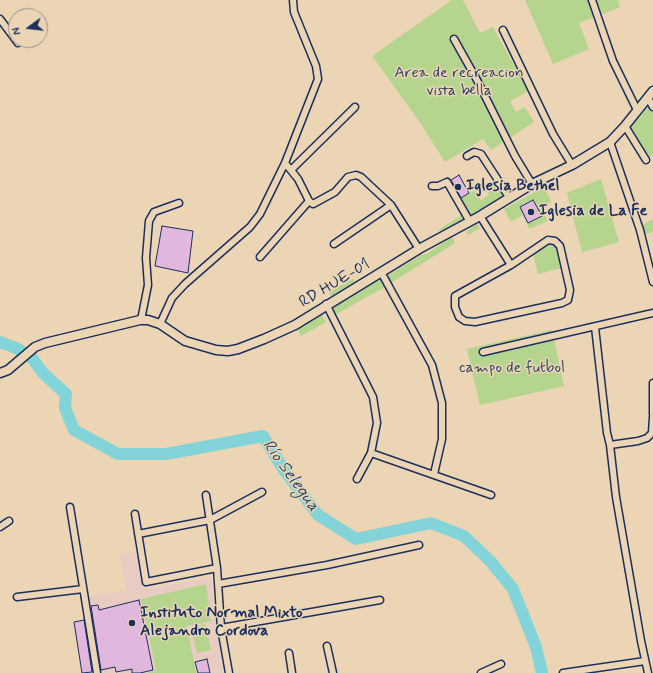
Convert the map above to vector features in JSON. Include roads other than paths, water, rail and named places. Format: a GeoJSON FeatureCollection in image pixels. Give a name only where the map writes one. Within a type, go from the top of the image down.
{"type":"FeatureCollection","features":[{"type":"Feature","properties":{"kind":"street"},"geometry":{"type":"LineString","coordinates":[[160,324],[172,298],[185,284],[250,226],[260,214],[285,163],[318,79],[316,66],[294,12],[294,0]]}},
{"type":"Feature","properties":{"kind":"street"},"geometry":{"type":"LineString","coordinates":[[592,0],[613,61],[637,110]]}},
{"type":"Feature","properties":{"kind":"street"},"geometry":{"type":"LineString","coordinates":[[0,19],[8,30]]}},
{"type":"Feature","properties":{"kind":"street"},"geometry":{"type":"LineString","coordinates":[[503,30],[553,134],[572,165]]}},
{"type":"Feature","properties":{"kind":"street"},"geometry":{"type":"LineString","coordinates":[[454,39],[477,80],[515,156],[532,184]]}},
{"type":"Feature","properties":{"kind":"street","name":"RD HUE-01"},"geometry":{"type":"LineString","coordinates":[[0,373],[8,370],[35,347],[141,320],[148,320],[160,324],[185,341],[201,347],[228,351],[264,339],[289,328],[326,304],[419,249],[470,222],[532,184],[572,165],[610,142],[653,91]]}},
{"type":"Feature","properties":{"kind":"street"},"geometry":{"type":"LineString","coordinates":[[648,98],[653,107]]}},
{"type":"Feature","properties":{"kind":"street"},"geometry":{"type":"LineString","coordinates":[[291,170],[354,107]]}},
{"type":"Feature","properties":{"kind":"street"},"geometry":{"type":"LineString","coordinates":[[625,126],[646,160]]}},
{"type":"Feature","properties":{"kind":"street"},"geometry":{"type":"LineString","coordinates":[[610,142],[640,230],[653,282]]}},
{"type":"Feature","properties":{"kind":"street"},"geometry":{"type":"LineString","coordinates":[[467,156],[474,152],[481,154],[509,197]]}},
{"type":"Feature","properties":{"kind":"street"},"geometry":{"type":"LineString","coordinates":[[285,163],[298,179],[309,201],[313,204],[340,188],[348,177],[356,175],[374,188],[391,205],[419,249]]}},
{"type":"Feature","properties":{"kind":"street"},"geometry":{"type":"LineString","coordinates":[[432,186],[438,186],[447,182],[470,222]]}},
{"type":"Feature","properties":{"kind":"street"},"geometry":{"type":"LineString","coordinates":[[260,257],[309,201]]}},
{"type":"Feature","properties":{"kind":"street"},"geometry":{"type":"LineString","coordinates":[[141,320],[148,285],[146,258],[149,221],[154,212],[179,203]]}},
{"type":"Feature","properties":{"kind":"street"},"geometry":{"type":"LineString","coordinates":[[334,244],[391,205]]}},
{"type":"Feature","properties":{"kind":"street"},"geometry":{"type":"LineString","coordinates":[[480,216],[510,265]]}},
{"type":"Feature","properties":{"kind":"street"},"geometry":{"type":"LineString","coordinates":[[548,240],[555,241],[560,246],[570,290],[568,300],[562,303],[475,322],[465,321],[459,317],[455,307],[455,296],[510,265],[543,242],[548,240]]}},
{"type":"Feature","properties":{"kind":"street"},"geometry":{"type":"LineString","coordinates":[[382,272],[432,365],[442,403],[442,439],[434,474]]}},
{"type":"Feature","properties":{"kind":"street"},"geometry":{"type":"LineString","coordinates":[[326,304],[373,397],[377,423],[371,454],[356,479]]}},
{"type":"Feature","properties":{"kind":"street"},"geometry":{"type":"LineString","coordinates":[[483,352],[653,313]]}},
{"type":"Feature","properties":{"kind":"street"},"geometry":{"type":"LineString","coordinates":[[595,327],[616,497],[648,673]]}},
{"type":"Feature","properties":{"kind":"street"},"geometry":{"type":"LineString","coordinates":[[610,445],[638,441],[647,438],[652,433],[653,383]]}},
{"type":"Feature","properties":{"kind":"street"},"geometry":{"type":"LineString","coordinates":[[371,454],[434,474],[491,495]]}},
{"type":"Feature","properties":{"kind":"street"},"geometry":{"type":"LineString","coordinates":[[138,534],[210,520],[262,492]]}},
{"type":"Feature","properties":{"kind":"street"},"geometry":{"type":"LineString","coordinates":[[206,495],[217,568],[222,628],[229,673]]}},
{"type":"Feature","properties":{"kind":"street"},"geometry":{"type":"LineString","coordinates":[[70,507],[97,673]]}},
{"type":"Feature","properties":{"kind":"street"},"geometry":{"type":"LineString","coordinates":[[135,514],[146,582],[217,568]]}},
{"type":"Feature","properties":{"kind":"street"},"geometry":{"type":"LineString","coordinates":[[0,527],[9,521]]}},
{"type":"Feature","properties":{"kind":"street"},"geometry":{"type":"LineString","coordinates":[[218,584],[327,565],[419,545]]}},
{"type":"Feature","properties":{"kind":"street"},"geometry":{"type":"LineString","coordinates":[[17,597],[83,589]]}},
{"type":"Feature","properties":{"kind":"street"},"geometry":{"type":"LineString","coordinates":[[222,628],[380,600]]}},
{"type":"Feature","properties":{"kind":"street"},"geometry":{"type":"LineString","coordinates":[[327,646],[331,673]]}},
{"type":"Feature","properties":{"kind":"street"},"geometry":{"type":"LineString","coordinates":[[289,653],[292,673]]}},
{"type":"Feature","properties":{"kind":"street"},"geometry":{"type":"LineString","coordinates":[[563,673],[645,661]]}},
{"type":"Feature","properties":{"kind":"street"},"geometry":{"type":"LineString","coordinates":[[481,673],[501,664]]}},
{"type":"Feature","properties":{"kind":"waterway","name":"Río Selegua"},"geometry":{"type":"LineString","coordinates":[[0,342],[16,348],[32,358],[43,373],[66,394],[65,408],[74,430],[118,454],[166,454],[263,436],[284,470],[318,515],[356,539],[431,523],[464,536],[491,562],[513,589],[536,647],[542,673]]}},
{"type":"Feature","properties":{"kind":"place","name":"Iglesia Bethel"},"geometry":{"type":"Point","coordinates":[458,187]}},
{"type":"Feature","properties":{"kind":"place","name":"Iglesia de La Fe"},"geometry":{"type":"Point","coordinates":[531,212]}},
{"type":"Feature","properties":{"kind":"place","name":"Instituto Normal Mixto Alejandro Cordova"},"geometry":{"type":"Point","coordinates":[132,623]}},
{"type":"Feature","properties":{"kind":"park label","name":"Area de recreacion vista bella"},"geometry":{"type":"Point","coordinates":[459,83]}},
{"type":"Feature","properties":{"kind":"park label","name":"campo de futbol"},"geometry":{"type":"Point","coordinates":[512,369]}}]}
